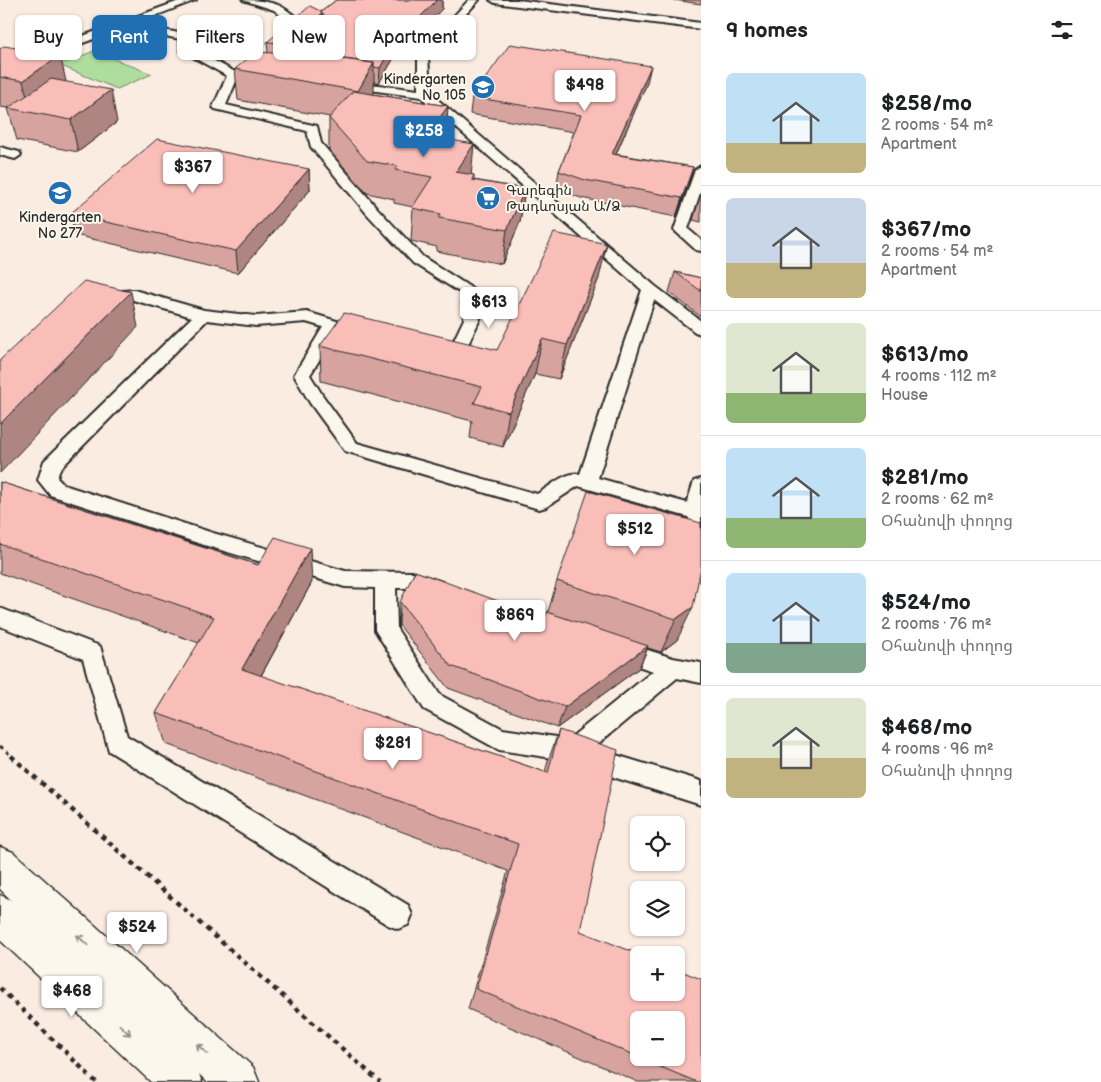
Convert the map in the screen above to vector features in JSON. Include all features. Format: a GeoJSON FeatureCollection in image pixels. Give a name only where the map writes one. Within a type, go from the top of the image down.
{"type":"FeatureCollection","features":[{"type":"Feature","properties":{"kind":"main road"},"geometry":{"type":"LineString","coordinates":[[0,865],[238,1082]]}},
{"type":"Feature","properties":{"kind":"main road"},"geometry":{"type":"LineString","coordinates":[[0,914],[181,1082]]}},
{"type":"Feature","properties":{"kind":"lane"},"geometry":{"type":"LineString","coordinates":[[149,15],[191,0]]}},
{"type":"Feature","properties":{"kind":"lane"},"geometry":{"type":"LineString","coordinates":[[248,0],[277,8],[295,21],[325,35],[330,40],[306,80],[424,94],[650,289],[701,329]]}},
{"type":"Feature","properties":{"kind":"lane"},"geometry":{"type":"LineString","coordinates":[[424,94],[423,54],[474,0]]}},
{"type":"Feature","properties":{"kind":"lane"},"geometry":{"type":"LineString","coordinates":[[495,0],[701,26]]}},
{"type":"Feature","properties":{"kind":"lane"},"geometry":{"type":"LineString","coordinates":[[167,34],[185,37],[184,48],[233,75],[272,78]]}},
{"type":"Feature","properties":{"kind":"lane"},"geometry":{"type":"LineString","coordinates":[[0,70],[92,36]]}},
{"type":"Feature","properties":{"kind":"lane"},"geometry":{"type":"LineString","coordinates":[[233,75],[219,107],[314,129],[315,144],[372,212],[418,260],[468,291],[472,319],[459,347],[438,352],[422,348]]}},
{"type":"Feature","properties":{"kind":"lane"},"geometry":{"type":"LineString","coordinates":[[0,151],[15,155]]}},
{"type":"Feature","properties":{"kind":"lane"},"geometry":{"type":"LineString","coordinates":[[701,169],[681,230],[701,247]]}},
{"type":"Feature","properties":{"kind":"lane"},"geometry":{"type":"LineString","coordinates":[[587,482],[650,289]]}},
{"type":"Feature","properties":{"kind":"lane"},"geometry":{"type":"LineString","coordinates":[[89,298],[134,295],[203,315],[256,321],[307,317],[370,336]]}},
{"type":"Feature","properties":{"kind":"lane"},"geometry":{"type":"LineString","coordinates":[[203,315],[51,466],[47,480],[57,490],[229,545],[345,579],[412,580],[449,592]]}},
{"type":"Feature","properties":{"kind":"lane"},"geometry":{"type":"LineString","coordinates":[[332,326],[302,375],[316,399],[351,447],[540,502],[576,479],[698,517],[701,486]]}},
{"type":"Feature","properties":{"kind":"lane"},"geometry":{"type":"LineString","coordinates":[[385,580],[386,630],[432,702],[499,739],[573,750],[673,668]]}},
{"type":"Feature","properties":{"kind":"lane"},"geometry":{"type":"LineString","coordinates":[[0,617],[92,653],[117,743],[398,915]]}},
{"type":"Feature","properties":{"kind":"lane"},"geometry":{"type":"LineString","coordinates":[[598,643],[673,668],[701,673]]}},
{"type":"Feature","properties":{"kind":"lane"},"geometry":{"type":"LineString","coordinates":[[554,747],[701,793]]}},
{"type":"Feature","properties":{"kind":"path"},"geometry":{"type":"LineString","coordinates":[[0,746],[380,1082]]}},
{"type":"Feature","properties":{"kind":"path"},"geometry":{"type":"LineString","coordinates":[[0,988],[96,1082]]}},
{"type":"Feature","properties":{"kind":"green space"},"geometry":{"type":"Polygon","coordinates":[[[92,52],[92,60],[117,60],[152,74],[117,89],[59,65],[72,60],[82,60],[82,56],[92,52]]]}},
{"type":"Feature","properties":{"kind":"building"},"geometry":{"type":"Polygon","coordinates":[[[336,0],[437,0],[422,15],[355,15],[355,60],[384,60],[380,68],[374,67],[374,63],[345,59],[345,15],[324,15],[321,12],[336,0]]]}},
{"type":"Feature","properties":{"kind":"building"},"geometry":{"type":"Polygon","coordinates":[[[310,6],[322,12],[320,15],[299,15],[310,6]]]}},
{"type":"Feature","properties":{"kind":"building"},"geometry":{"type":"Polygon","coordinates":[[[273,37],[273,42],[267,42],[273,37]]]}},
{"type":"Feature","properties":{"kind":"building"},"geometry":{"type":"Polygon","coordinates":[[[510,44],[651,66],[612,154],[693,167],[682,198],[585,180],[559,171],[581,115],[472,97],[510,44]]]}},
{"type":"Feature","properties":{"kind":"building"},"geometry":{"type":"Polygon","coordinates":[[[4,46],[15,48],[15,60],[53,60],[23,81],[0,77],[0,49],[4,46]]]}},
{"type":"Feature","properties":{"kind":"building"},"geometry":{"type":"Polygon","coordinates":[[[263,52],[273,53],[273,60],[345,59],[374,63],[358,91],[235,69],[246,60],[263,60],[263,52]]]}},
{"type":"Feature","properties":{"kind":"building"},"geometry":{"type":"Polygon","coordinates":[[[51,79],[111,90],[71,120],[8,108],[51,79]]]}},
{"type":"Feature","properties":{"kind":"building"},"geometry":{"type":"Polygon","coordinates":[[[353,91],[448,106],[427,136],[474,144],[456,172],[474,175],[472,180],[525,189],[507,230],[439,218],[441,214],[412,208],[432,177],[395,170],[398,166],[367,161],[329,118],[353,91]]]}},
{"type":"Feature","properties":{"kind":"building"},"geometry":{"type":"Polygon","coordinates":[[[157,139],[309,169],[236,251],[70,214],[157,139]]]}},
{"type":"Feature","properties":{"kind":"building"},"geometry":{"type":"Polygon","coordinates":[[[554,233],[607,244],[567,345],[542,339],[509,412],[474,403],[482,387],[320,346],[344,313],[497,350],[554,233]]]}},
{"type":"Feature","properties":{"kind":"building"},"geometry":{"type":"Polygon","coordinates":[[[675,272],[701,278],[701,291],[675,272]]]}},
{"type":"Feature","properties":{"kind":"building"},"geometry":{"type":"Polygon","coordinates":[[[84,281],[131,292],[0,424],[0,360],[84,281]]]}},
{"type":"Feature","properties":{"kind":"building"},"geometry":{"type":"Polygon","coordinates":[[[0,482],[258,565],[275,537],[310,548],[242,669],[548,773],[559,730],[618,750],[580,931],[630,951],[630,1001],[685,1001],[685,973],[701,979],[701,1082],[658,1066],[685,1066],[685,1011],[630,1011],[630,1053],[476,989],[518,844],[156,713],[214,617],[0,544],[0,482]]]}},
{"type":"Feature","properties":{"kind":"building"},"geometry":{"type":"Polygon","coordinates":[[[588,491],[701,523],[701,567],[693,607],[676,619],[557,581],[588,491]]]}},
{"type":"Feature","properties":{"kind":"building"},"geometry":{"type":"Polygon","coordinates":[[[415,571],[545,618],[547,612],[648,646],[565,707],[451,666],[400,602],[415,571]]]}},
{"type":"Feature","properties":{"kind":"place","name":"Kindergarten No 105"},"geometry":{"type":"Point","coordinates":[483,87]}},
{"type":"Feature","properties":{"kind":"place","name":"Kindergarten No 277"},"geometry":{"type":"Point","coordinates":[60,193]}},
{"type":"Feature","properties":{"kind":"place","name":"Գարեգին Թադևոսյան Ա/Ձ"},"geometry":{"type":"Point","coordinates":[488,198]}}]}
